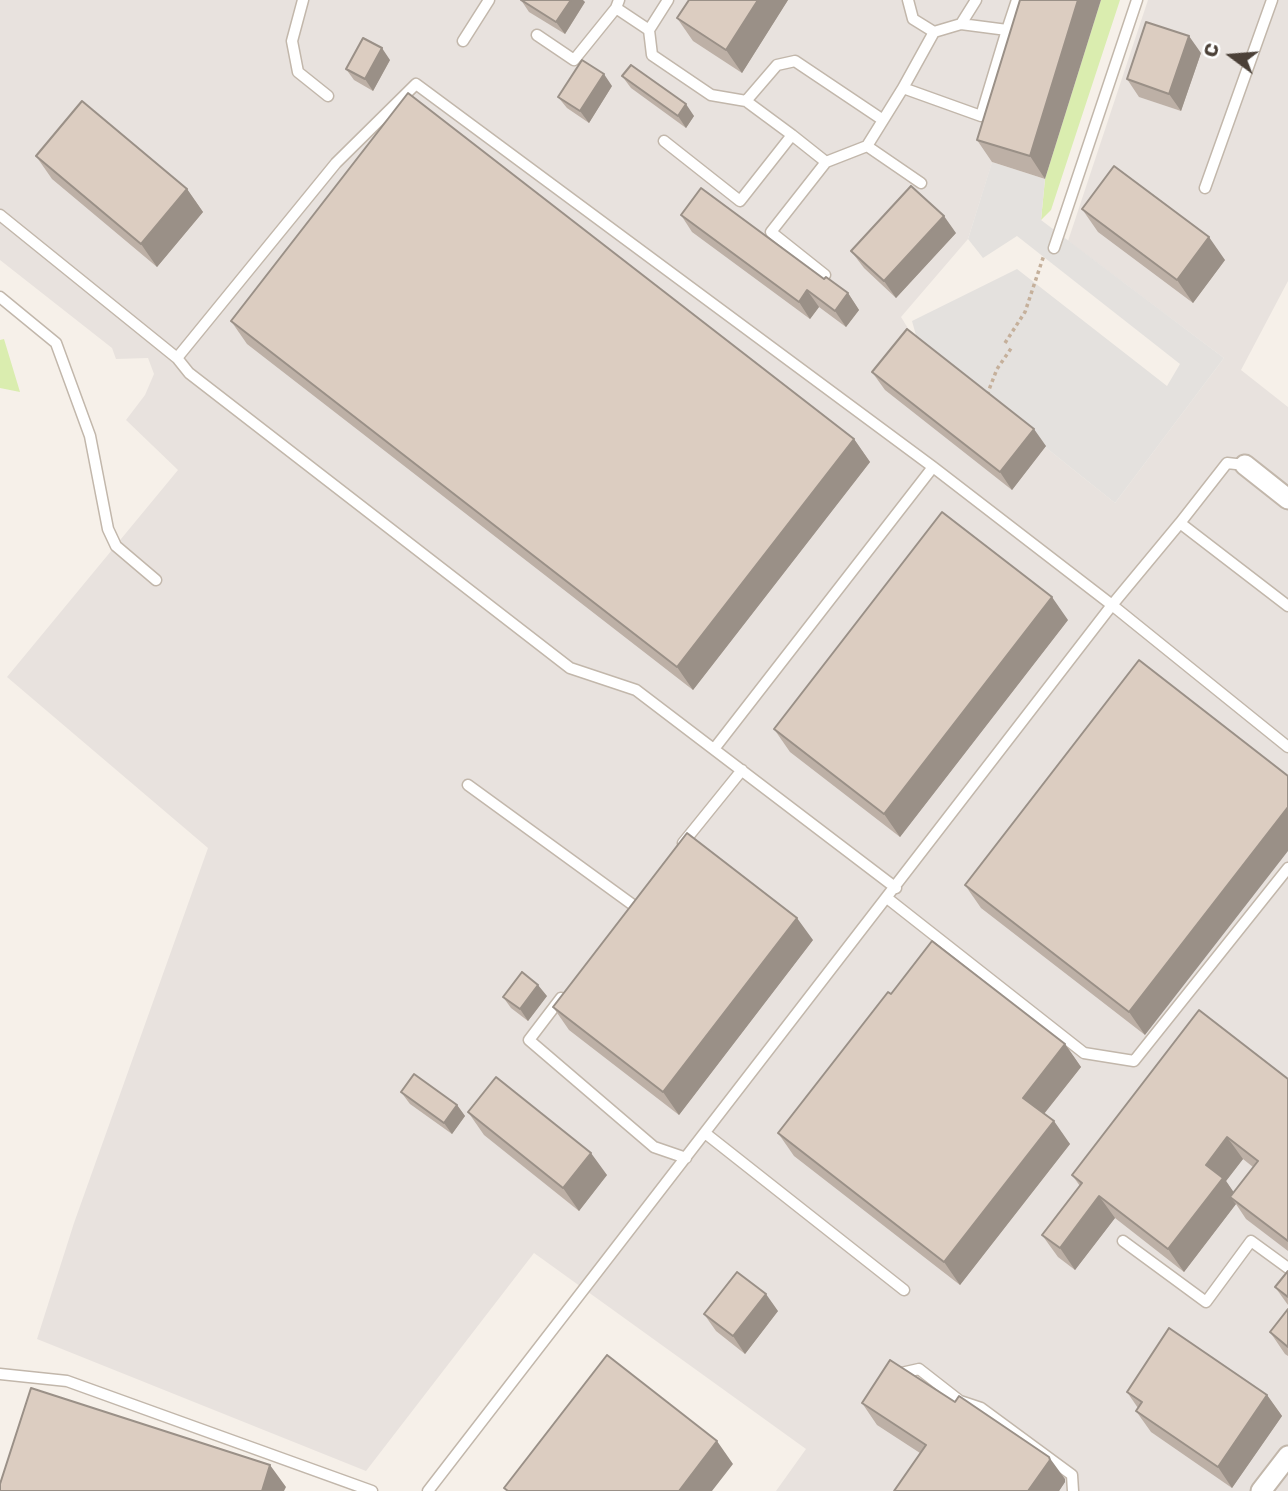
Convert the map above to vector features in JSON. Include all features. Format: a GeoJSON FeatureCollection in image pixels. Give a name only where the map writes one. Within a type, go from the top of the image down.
{"type":"FeatureCollection","features":[{"type":"Feature","properties":{"kind":"street"},"geometry":{"type":"LineString","coordinates":[[1245,465],[1288,499]]}},
{"type":"Feature","properties":{"kind":"street"},"geometry":{"type":"LineString","coordinates":[[1261,1491],[1288,1456]]}},
{"type":"Feature","properties":{"kind":"lane"},"geometry":{"type":"LineString","coordinates":[[303,0],[292,41],[298,72],[328,96]]}},
{"type":"Feature","properties":{"kind":"lane"},"geometry":{"type":"LineString","coordinates":[[463,41],[489,0]]}},
{"type":"Feature","properties":{"kind":"lane"},"geometry":{"type":"LineString","coordinates":[[667,0],[649,30],[652,55],[711,94],[746,101],[826,162]]}},
{"type":"Feature","properties":{"kind":"lane"},"geometry":{"type":"LineString","coordinates":[[908,0],[913,19],[934,32]]}},
{"type":"Feature","properties":{"kind":"lane"},"geometry":{"type":"LineString","coordinates":[[961,24],[976,0]]}},
{"type":"Feature","properties":{"kind":"lane"},"geometry":{"type":"LineString","coordinates":[[903,88],[981,116],[1017,0]]}},
{"type":"Feature","properties":{"kind":"lane"},"geometry":{"type":"LineString","coordinates":[[1054,248],[1137,0]]}},
{"type":"Feature","properties":{"kind":"lane"},"geometry":{"type":"LineString","coordinates":[[1205,188],[1272,0]]}},
{"type":"Feature","properties":{"kind":"lane"},"geometry":{"type":"LineString","coordinates":[[537,35],[574,60],[617,4],[649,30]]}},
{"type":"Feature","properties":{"kind":"lane"},"geometry":{"type":"LineString","coordinates":[[825,275],[771,232],[826,162],[867,146],[934,32],[961,24],[1007,30]]}},
{"type":"Feature","properties":{"kind":"lane"},"geometry":{"type":"LineString","coordinates":[[746,101],[777,65],[795,61],[883,120]]}},
{"type":"Feature","properties":{"kind":"lane"},"geometry":{"type":"LineString","coordinates":[[177,358],[336,163],[416,84],[933,467],[1112,605],[1288,747]]}},
{"type":"Feature","properties":{"kind":"lane"},"geometry":{"type":"LineString","coordinates":[[664,141],[740,201],[792,135]]}},
{"type":"Feature","properties":{"kind":"lane"},"geometry":{"type":"LineString","coordinates":[[867,146],[921,183]]}},
{"type":"Feature","properties":{"kind":"lane"},"geometry":{"type":"LineString","coordinates":[[0,215],[177,358],[189,373],[570,668],[636,690],[896,888]]}},
{"type":"Feature","properties":{"kind":"lane"},"geometry":{"type":"LineString","coordinates":[[0,297],[56,343],[90,436],[108,529],[116,545],[156,580]]}},
{"type":"Feature","properties":{"kind":"lane"},"geometry":{"type":"LineString","coordinates":[[428,1491],[1112,605],[1227,463],[1245,465]]}},
{"type":"Feature","properties":{"kind":"lane"},"geometry":{"type":"LineString","coordinates":[[714,749],[933,467]]}},
{"type":"Feature","properties":{"kind":"lane"},"geometry":{"type":"LineString","coordinates":[[1180,523],[1288,606]]}},
{"type":"Feature","properties":{"kind":"lane"},"geometry":{"type":"LineString","coordinates":[[675,853],[742,770]]}},
{"type":"Feature","properties":{"kind":"lane"},"geometry":{"type":"LineString","coordinates":[[468,785],[633,905]]}},
{"type":"Feature","properties":{"kind":"lane"},"geometry":{"type":"LineString","coordinates":[[887,898],[1084,1053],[1134,1061],[1288,867]]}},
{"type":"Feature","properties":{"kind":"lane"},"geometry":{"type":"LineString","coordinates":[[625,915],[641,894]]}},
{"type":"Feature","properties":{"kind":"lane"},"geometry":{"type":"LineString","coordinates":[[569,988],[528,1040],[654,1147],[686,1158]]}},
{"type":"Feature","properties":{"kind":"lane"},"geometry":{"type":"LineString","coordinates":[[705,1133],[904,1290]]}},
{"type":"Feature","properties":{"kind":"lane"},"geometry":{"type":"LineString","coordinates":[[1123,1241],[1206,1302],[1251,1241],[1288,1268]]}},
{"type":"Feature","properties":{"kind":"lane"},"geometry":{"type":"LineString","coordinates":[[890,1383],[898,1373],[919,1369],[960,1401],[981,1408],[1072,1475],[1073,1491]]}},
{"type":"Feature","properties":{"kind":"lane"},"geometry":{"type":"LineString","coordinates":[[0,1374],[67,1381],[372,1491]]}},
{"type":"Feature","properties":{"kind":"path"},"geometry":{"type":"LineString","coordinates":[[1005,343],[1025,312],[1043,257]]}},
{"type":"Feature","properties":{"kind":"path"},"geometry":{"type":"LineString","coordinates":[[986,399],[997,369],[1012,347]]}},
{"type":"Feature","properties":{"kind":"shaded area"},"geometry":{"type":"Polygon","coordinates":[[[0,0],[1043,0],[968,239],[901,317],[919,346],[1115,503],[1224,358],[1068,241],[1148,0],[1288,0],[1288,281],[1241,370],[1288,407],[1288,1491],[776,1491],[806,1449],[534,1253],[366,1471],[37,1339],[74,1223],[208,848],[7,677],[178,470],[126,420],[145,395],[154,374],[148,358],[116,359],[112,348],[0,260],[0,0]]]}},
{"type":"Feature","properties":{"kind":"shaded area"},"geometry":{"type":"Polygon","coordinates":[[[992,162],[1045,179],[1041,220],[1224,358],[1115,503],[919,346],[912,321],[1017,269],[1167,386],[1180,364],[1017,236],[983,258],[968,239],[992,162]]]}},
{"type":"Feature","properties":{"kind":"green space"},"geometry":{"type":"Polygon","coordinates":[[[1101,0],[1120,0],[1051,210],[1041,220],[1045,179],[1101,0]]]}},
{"type":"Feature","properties":{"kind":"green space"},"geometry":{"type":"Polygon","coordinates":[[[4,339],[20,392],[0,388],[0,340],[4,339]]]}},
{"type":"Feature","properties":{"kind":"building"},"geometry":{"type":"Polygon","coordinates":[[[521,0],[571,0],[556,22],[521,0]]]}},
{"type":"Feature","properties":{"kind":"building"},"geometry":{"type":"Polygon","coordinates":[[[689,0],[758,0],[726,50],[677,18],[689,0]]]}},
{"type":"Feature","properties":{"kind":"building"},"geometry":{"type":"Polygon","coordinates":[[[1020,0],[1078,0],[1030,156],[977,140],[1020,0]]]}},
{"type":"Feature","properties":{"kind":"building"},"geometry":{"type":"Polygon","coordinates":[[[1146,22],[1189,36],[1169,94],[1127,79],[1146,22]]]}},
{"type":"Feature","properties":{"kind":"building"},"geometry":{"type":"Polygon","coordinates":[[[363,38],[382,48],[365,79],[346,69],[363,38]]]}},
{"type":"Feature","properties":{"kind":"building"},"geometry":{"type":"Polygon","coordinates":[[[582,60],[604,74],[580,111],[558,97],[582,60]]]}},
{"type":"Feature","properties":{"kind":"building"},"geometry":{"type":"Polygon","coordinates":[[[631,65],[686,104],[678,116],[622,76],[631,65]]]}},
{"type":"Feature","properties":{"kind":"building"},"geometry":{"type":"Polygon","coordinates":[[[408,93],[854,439],[677,667],[231,321],[408,93]]]}},
{"type":"Feature","properties":{"kind":"building"},"geometry":{"type":"Polygon","coordinates":[[[82,101],[187,189],[141,244],[36,156],[82,101]]]}},
{"type":"Feature","properties":{"kind":"building"},"geometry":{"type":"Polygon","coordinates":[[[1114,166],[1209,237],[1177,280],[1082,209],[1114,166]]]}},
{"type":"Feature","properties":{"kind":"building"},"geometry":{"type":"Polygon","coordinates":[[[911,186],[944,216],[884,281],[851,251],[911,186]]]}},
{"type":"Feature","properties":{"kind":"building"},"geometry":{"type":"Polygon","coordinates":[[[701,188],[824,279],[826,277],[848,293],[835,311],[807,290],[799,302],[681,215],[701,188]]]}},
{"type":"Feature","properties":{"kind":"building"},"geometry":{"type":"Polygon","coordinates":[[[907,329],[1034,429],[1000,472],[872,372],[907,329]]]}},
{"type":"Feature","properties":{"kind":"building"},"geometry":{"type":"Polygon","coordinates":[[[942,512],[1052,597],[884,814],[774,729],[942,512]]]}},
{"type":"Feature","properties":{"kind":"building"},"geometry":{"type":"Polygon","coordinates":[[[1139,660],[1288,776],[1288,807],[1129,1012],[965,885],[1139,660]]]}},
{"type":"Feature","properties":{"kind":"building"},"geometry":{"type":"Polygon","coordinates":[[[687,833],[797,918],[663,1092],[553,1007],[687,833]]]}},
{"type":"Feature","properties":{"kind":"building"},"geometry":{"type":"Polygon","coordinates":[[[932,941],[1065,1044],[1023,1098],[1054,1121],[944,1262],[778,1133],[888,992],[891,994],[932,941]]]}},
{"type":"Feature","properties":{"kind":"building"},"geometry":{"type":"Polygon","coordinates":[[[522,972],[538,985],[520,1009],[503,997],[522,972]]]}},
{"type":"Feature","properties":{"kind":"building"},"geometry":{"type":"Polygon","coordinates":[[[1199,1010],[1288,1079],[1288,1241],[1230,1197],[1258,1161],[1227,1137],[1206,1165],[1223,1178],[1168,1249],[1099,1196],[1060,1248],[1042,1235],[1082,1183],[1072,1175],[1199,1010]]]}},
{"type":"Feature","properties":{"kind":"building"},"geometry":{"type":"Polygon","coordinates":[[[414,1074],[457,1105],[444,1123],[401,1092],[414,1074]]]}},
{"type":"Feature","properties":{"kind":"building"},"geometry":{"type":"Polygon","coordinates":[[[496,1077],[591,1153],[563,1188],[468,1112],[496,1077]]]}},
{"type":"Feature","properties":{"kind":"building"},"geometry":{"type":"Polygon","coordinates":[[[1288,1271],[1288,1297],[1275,1287],[1288,1271]]]}},
{"type":"Feature","properties":{"kind":"building"},"geometry":{"type":"Polygon","coordinates":[[[737,1272],[766,1294],[733,1336],[704,1314],[737,1272]]]}},
{"type":"Feature","properties":{"kind":"building"},"geometry":{"type":"Polygon","coordinates":[[[1288,1309],[1288,1347],[1270,1332],[1288,1309]]]}},
{"type":"Feature","properties":{"kind":"building"},"geometry":{"type":"Polygon","coordinates":[[[1169,1328],[1267,1395],[1218,1467],[1136,1411],[1142,1402],[1127,1392],[1169,1328]]]}},
{"type":"Feature","properties":{"kind":"building"},"geometry":{"type":"Polygon","coordinates":[[[607,1355],[717,1441],[679,1491],[508,1491],[504,1488],[607,1355]]]}},
{"type":"Feature","properties":{"kind":"building"},"geometry":{"type":"Polygon","coordinates":[[[890,1360],[955,1402],[959,1396],[1049,1457],[1050,1460],[1028,1491],[894,1491],[926,1445],[862,1403],[890,1360]]]}},
{"type":"Feature","properties":{"kind":"building"},"geometry":{"type":"Polygon","coordinates":[[[31,1388],[270,1465],[262,1491],[0,1491],[31,1388]]]}}]}
